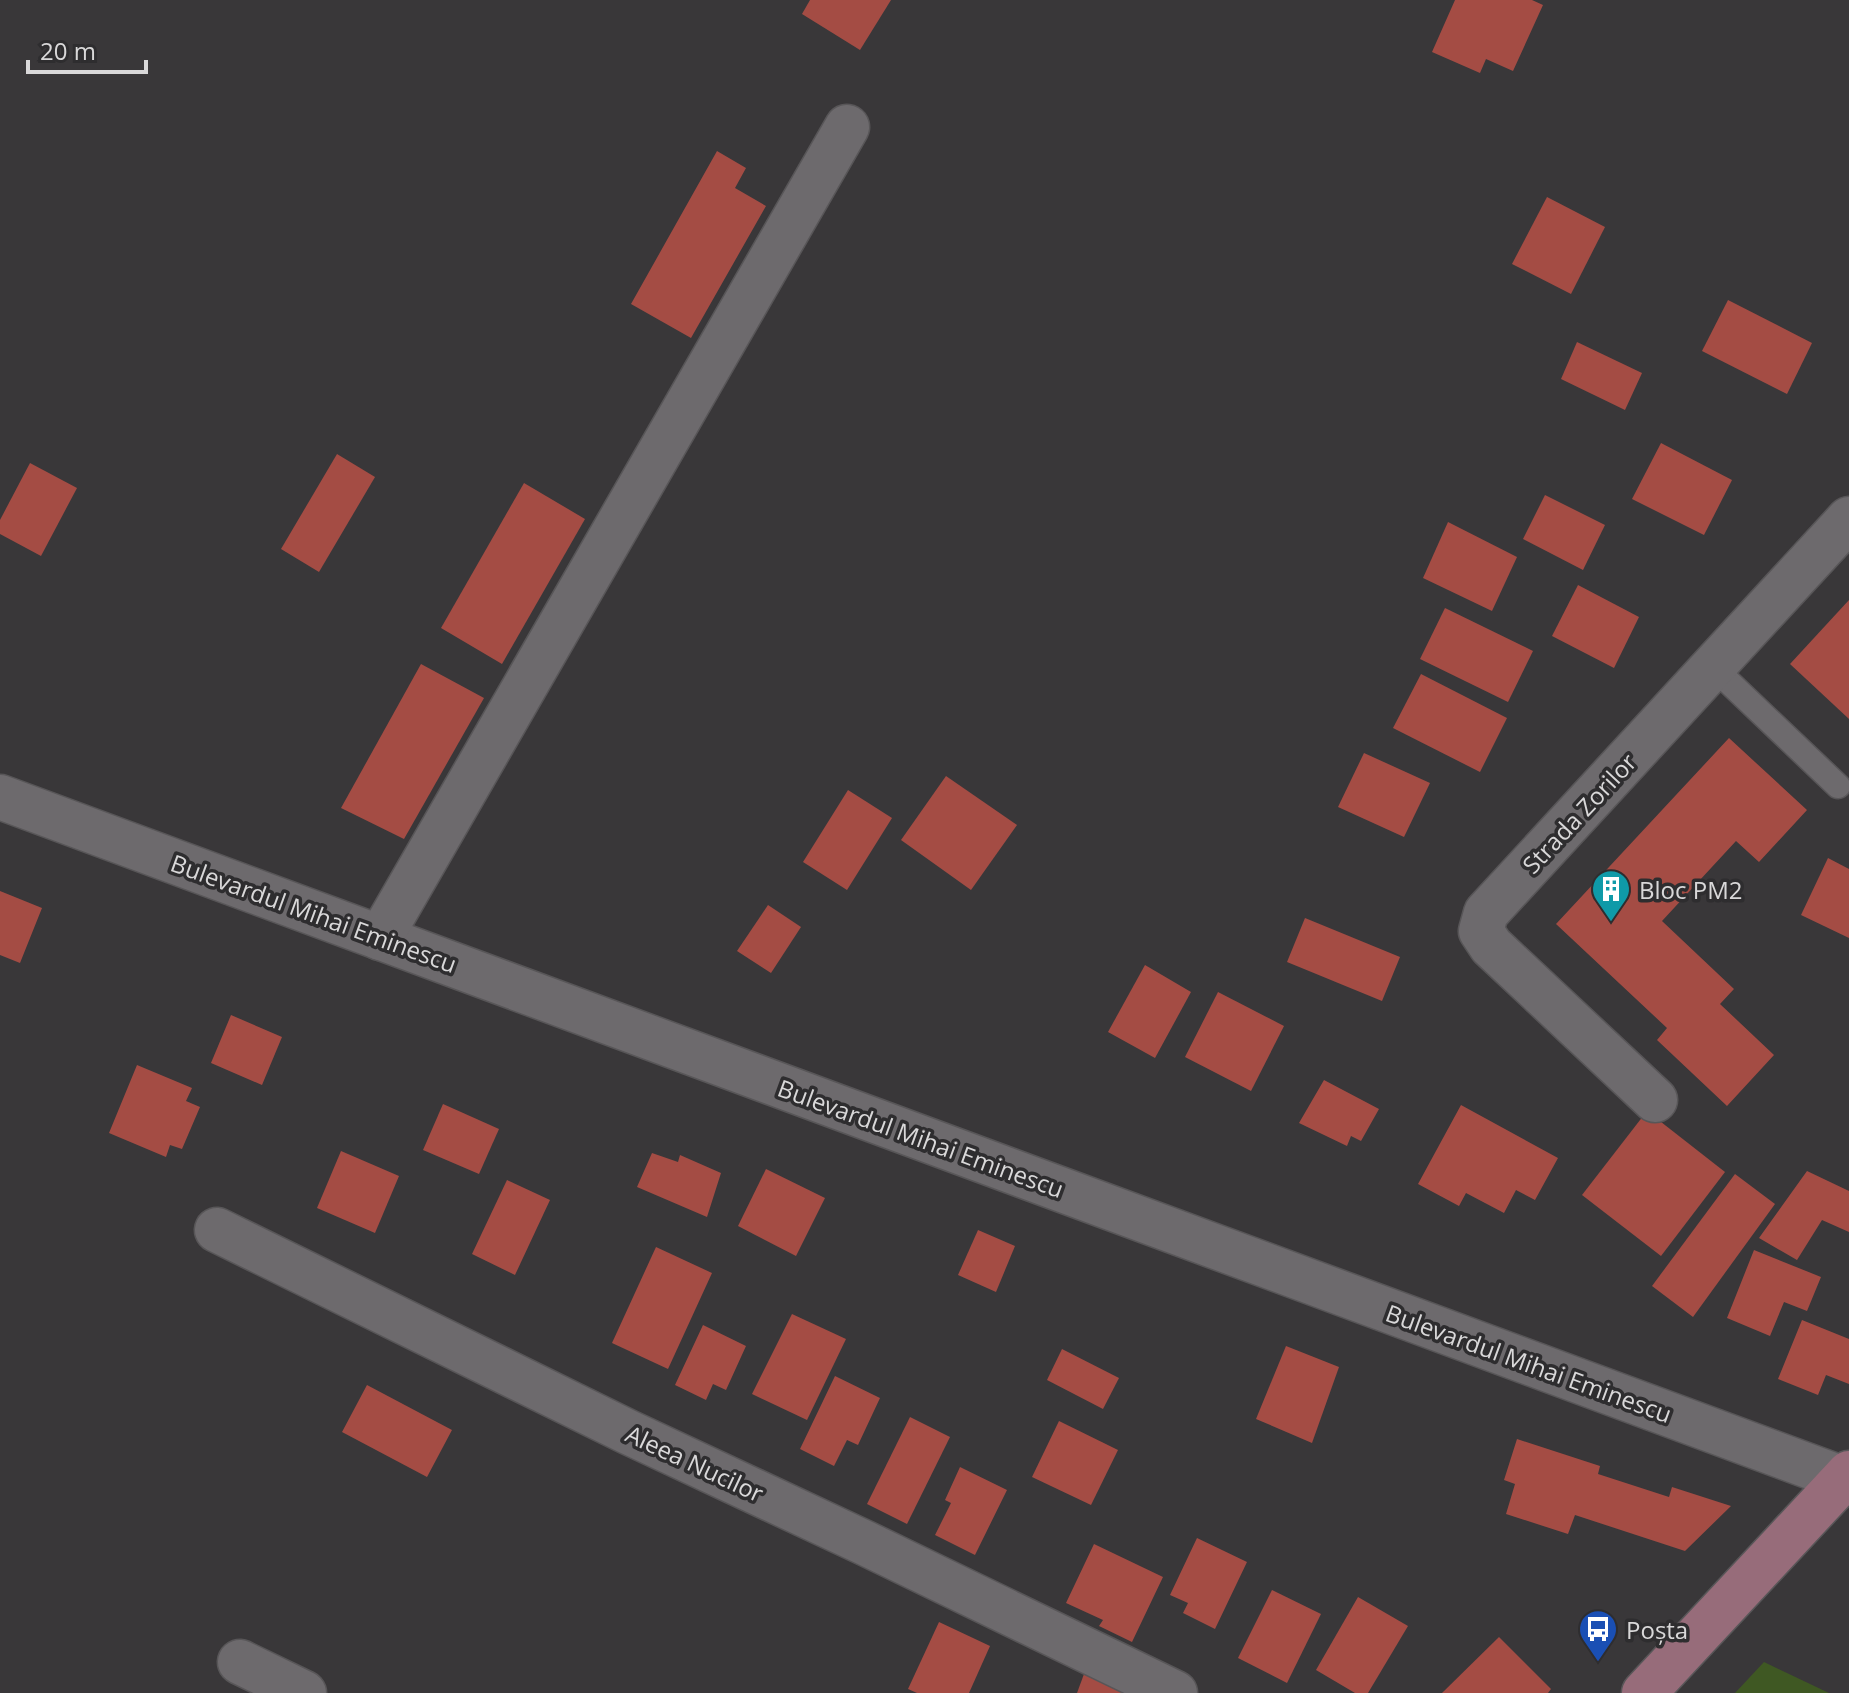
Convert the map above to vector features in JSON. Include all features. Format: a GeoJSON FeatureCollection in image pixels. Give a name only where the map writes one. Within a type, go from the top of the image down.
{"type":"FeatureCollection","features":[{"type":"Feature","properties":{"kind":"main road"},"geometry":{"type":"LineString","coordinates":[[1644,1693],[1847,1477]]}},
{"type":"Feature","properties":{"kind":"street"},"geometry":{"type":"LineString","coordinates":[[380,938],[847,127]]}},
{"type":"Feature","properties":{"kind":"street","name":"Strada Zorilor"},"geometry":{"type":"LineString","coordinates":[[1655,1100],[1491,946],[1481,931],[1486,913],[1849,519]]}},
{"type":"Feature","properties":{"kind":"street","name":"Bulevardul Mihai Eminescu"},"geometry":{"type":"LineString","coordinates":[[0,797],[1847,1477]]}},
{"type":"Feature","properties":{"kind":"street","name":"Aleea Nucilor"},"geometry":{"type":"LineString","coordinates":[[217,1230],[628,1432],[1175,1693]]}},
{"type":"Feature","properties":{"kind":"street"},"geometry":{"type":"LineString","coordinates":[[240,1662],[304,1693]]}},
{"type":"Feature","properties":{"kind":"lane"},"geometry":{"type":"LineString","coordinates":[[1713,667],[1838,786]]}},
{"type":"Feature","properties":{"kind":"green space"},"geometry":{"type":"Polygon","coordinates":[[[1764,1662],[1829,1693],[1735,1693],[1764,1662]]]}},
{"type":"Feature","properties":{"kind":"building"},"geometry":{"type":"Polygon","coordinates":[[[810,0],[891,0],[860,50],[802,14],[810,0]]]}},
{"type":"Feature","properties":{"kind":"building"},"geometry":{"type":"Polygon","coordinates":[[[1455,0],[1532,0],[1543,5],[1513,71],[1486,59],[1480,73],[1432,52],[1455,0]]]}},
{"type":"Feature","properties":{"kind":"building"},"geometry":{"type":"Polygon","coordinates":[[[717,151],[746,168],[735,188],[766,206],[691,338],[631,304],[717,151]]]}},
{"type":"Feature","properties":{"kind":"building"},"geometry":{"type":"Polygon","coordinates":[[[1547,197],[1605,227],[1571,294],[1512,264],[1547,197]]]}},
{"type":"Feature","properties":{"kind":"building"},"geometry":{"type":"Polygon","coordinates":[[[1728,300],[1812,343],[1787,394],[1702,351],[1728,300]]]}},
{"type":"Feature","properties":{"kind":"building"},"geometry":{"type":"Polygon","coordinates":[[[1577,342],[1642,373],[1625,410],[1561,379],[1577,342]]]}},
{"type":"Feature","properties":{"kind":"building"},"geometry":{"type":"Polygon","coordinates":[[[1661,443],[1732,480],[1704,535],[1632,499],[1661,443]]]}},
{"type":"Feature","properties":{"kind":"building"},"geometry":{"type":"Polygon","coordinates":[[[337,454],[375,477],[319,572],[281,549],[337,454]]]}},
{"type":"Feature","properties":{"kind":"building"},"geometry":{"type":"Polygon","coordinates":[[[30,463],[77,488],[41,556],[0,534],[0,520],[30,463]]]}},
{"type":"Feature","properties":{"kind":"building"},"geometry":{"type":"Polygon","coordinates":[[[524,483],[585,519],[502,664],[441,628],[524,483]]]}},
{"type":"Feature","properties":{"kind":"building"},"geometry":{"type":"Polygon","coordinates":[[[1545,495],[1605,525],[1583,570],[1523,539],[1545,495]]]}},
{"type":"Feature","properties":{"kind":"building"},"geometry":{"type":"Polygon","coordinates":[[[1448,522],[1517,557],[1492,611],[1423,578],[1448,522]]]}},
{"type":"Feature","properties":{"kind":"building"},"geometry":{"type":"Polygon","coordinates":[[[1578,585],[1639,617],[1614,668],[1552,636],[1578,585]]]}},
{"type":"Feature","properties":{"kind":"building"},"geometry":{"type":"Polygon","coordinates":[[[1849,600],[1849,719],[1790,664],[1849,600]]]}},
{"type":"Feature","properties":{"kind":"building"},"geometry":{"type":"Polygon","coordinates":[[[1445,608],[1533,651],[1508,702],[1420,659],[1445,608]]]}},
{"type":"Feature","properties":{"kind":"building"},"geometry":{"type":"Polygon","coordinates":[[[421,664],[484,698],[404,839],[341,808],[421,664]]]}},
{"type":"Feature","properties":{"kind":"building"},"geometry":{"type":"Polygon","coordinates":[[[1421,674],[1507,718],[1480,772],[1393,728],[1421,674]]]}},
{"type":"Feature","properties":{"kind":"building","name":"Bloc PM2"},"geometry":{"type":"Polygon","coordinates":[[[1729,738],[1807,810],[1759,862],[1736,841],[1662,921],[1734,989],[1720,1004],[1774,1055],[1727,1106],[1657,1040],[1667,1028],[1556,924],[1729,738]]]}},
{"type":"Feature","properties":{"kind":"building"},"geometry":{"type":"Polygon","coordinates":[[[1364,753],[1430,783],[1404,837],[1338,807],[1364,753]]]}},
{"type":"Feature","properties":{"kind":"building"},"geometry":{"type":"Polygon","coordinates":[[[946,776],[1017,825],[971,890],[901,840],[946,776]]]}},
{"type":"Feature","properties":{"kind":"building"},"geometry":{"type":"Polygon","coordinates":[[[848,790],[892,818],[847,890],[803,862],[848,790]]]}},
{"type":"Feature","properties":{"kind":"building"},"geometry":{"type":"Polygon","coordinates":[[[1828,858],[1849,869],[1849,938],[1801,915],[1828,858]]]}},
{"type":"Feature","properties":{"kind":"building"},"geometry":{"type":"Polygon","coordinates":[[[0,891],[42,908],[20,963],[0,955],[0,891]]]}},
{"type":"Feature","properties":{"kind":"building"},"geometry":{"type":"Polygon","coordinates":[[[768,905],[801,927],[771,973],[737,951],[768,905]]]}},
{"type":"Feature","properties":{"kind":"building"},"geometry":{"type":"Polygon","coordinates":[[[1305,918],[1400,957],[1382,1001],[1287,962],[1305,918]]]}},
{"type":"Feature","properties":{"kind":"building"},"geometry":{"type":"Polygon","coordinates":[[[1145,965],[1191,992],[1155,1058],[1108,1032],[1145,965]]]}},
{"type":"Feature","properties":{"kind":"building"},"geometry":{"type":"Polygon","coordinates":[[[1218,992],[1284,1026],[1251,1091],[1185,1057],[1218,992]]]}},
{"type":"Feature","properties":{"kind":"building"},"geometry":{"type":"Polygon","coordinates":[[[231,1015],[282,1037],[262,1085],[211,1063],[231,1015]]]}},
{"type":"Feature","properties":{"kind":"building"},"geometry":{"type":"Polygon","coordinates":[[[137,1065],[192,1088],[186,1101],[200,1107],[182,1149],[170,1145],[166,1157],[109,1133],[137,1065]]]}},
{"type":"Feature","properties":{"kind":"building"},"geometry":{"type":"Polygon","coordinates":[[[1324,1080],[1379,1109],[1361,1141],[1351,1136],[1347,1146],[1299,1123],[1324,1080]]]}},
{"type":"Feature","properties":{"kind":"building"},"geometry":{"type":"Polygon","coordinates":[[[443,1104],[499,1129],[479,1174],[423,1150],[443,1104]]]}},
{"type":"Feature","properties":{"kind":"building"},"geometry":{"type":"Polygon","coordinates":[[[1461,1105],[1558,1158],[1535,1200],[1516,1190],[1504,1213],[1466,1193],[1459,1206],[1418,1184],[1461,1105]]]}},
{"type":"Feature","properties":{"kind":"building"},"geometry":{"type":"Polygon","coordinates":[[[1647,1111],[1725,1172],[1661,1256],[1582,1195],[1647,1111]]]}},
{"type":"Feature","properties":{"kind":"building"},"geometry":{"type":"Polygon","coordinates":[[[341,1151],[399,1176],[375,1233],[317,1208],[341,1151]]]}},
{"type":"Feature","properties":{"kind":"building"},"geometry":{"type":"Polygon","coordinates":[[[652,1153],[678,1162],[680,1155],[721,1173],[707,1217],[637,1187],[652,1153]]]}},
{"type":"Feature","properties":{"kind":"building"},"geometry":{"type":"Polygon","coordinates":[[[766,1169],[825,1198],[796,1256],[738,1226],[766,1169]]]}},
{"type":"Feature","properties":{"kind":"building"},"geometry":{"type":"Polygon","coordinates":[[[1807,1171],[1849,1191],[1849,1232],[1822,1220],[1797,1260],[1759,1238],[1807,1171]]]}},
{"type":"Feature","properties":{"kind":"building"},"geometry":{"type":"Polygon","coordinates":[[[1735,1174],[1775,1204],[1693,1317],[1652,1286],[1735,1174]]]}},
{"type":"Feature","properties":{"kind":"building"},"geometry":{"type":"Polygon","coordinates":[[[507,1180],[550,1200],[515,1275],[472,1254],[507,1180]]]}},
{"type":"Feature","properties":{"kind":"building"},"geometry":{"type":"Polygon","coordinates":[[[978,1230],[1015,1246],[996,1292],[958,1275],[978,1230]]]}},
{"type":"Feature","properties":{"kind":"building"},"geometry":{"type":"Polygon","coordinates":[[[656,1247],[712,1273],[668,1369],[612,1343],[656,1247]]]}},
{"type":"Feature","properties":{"kind":"building"},"geometry":{"type":"Polygon","coordinates":[[[1754,1250],[1821,1277],[1807,1311],[1784,1302],[1770,1336],[1727,1318],[1754,1250]]]}},
{"type":"Feature","properties":{"kind":"building"},"geometry":{"type":"Polygon","coordinates":[[[792,1314],[846,1339],[807,1420],[752,1394],[792,1314]]]}},
{"type":"Feature","properties":{"kind":"building"},"geometry":{"type":"Polygon","coordinates":[[[1802,1320],[1849,1339],[1849,1384],[1826,1375],[1818,1395],[1778,1379],[1802,1320]]]}},
{"type":"Feature","properties":{"kind":"building"},"geometry":{"type":"Polygon","coordinates":[[[703,1325],[746,1346],[726,1390],[713,1384],[706,1400],[675,1385],[703,1325]]]}},
{"type":"Feature","properties":{"kind":"building"},"geometry":{"type":"Polygon","coordinates":[[[1286,1346],[1339,1367],[1312,1443],[1256,1419],[1286,1346]]]}},
{"type":"Feature","properties":{"kind":"building"},"geometry":{"type":"Polygon","coordinates":[[[1062,1349],[1119,1378],[1103,1409],[1047,1380],[1062,1349]]]}},
{"type":"Feature","properties":{"kind":"building"},"geometry":{"type":"Polygon","coordinates":[[[835,1376],[880,1398],[858,1445],[847,1440],[834,1466],[800,1449],[835,1376]]]}},
{"type":"Feature","properties":{"kind":"building"},"geometry":{"type":"Polygon","coordinates":[[[367,1385],[452,1430],[427,1477],[342,1432],[367,1385]]]}},
{"type":"Feature","properties":{"kind":"building"},"geometry":{"type":"Polygon","coordinates":[[[910,1417],[950,1437],[907,1524],[867,1504],[910,1417]]]}},
{"type":"Feature","properties":{"kind":"building"},"geometry":{"type":"Polygon","coordinates":[[[1059,1421],[1118,1450],[1091,1505],[1032,1477],[1059,1421]]]}},
{"type":"Feature","properties":{"kind":"building"},"geometry":{"type":"Polygon","coordinates":[[[1517,1439],[1600,1466],[1598,1474],[1669,1497],[1672,1487],[1731,1506],[1685,1551],[1575,1515],[1568,1534],[1506,1514],[1515,1484],[1504,1480],[1517,1439]]]}},
{"type":"Feature","properties":{"kind":"building"},"geometry":{"type":"Polygon","coordinates":[[[960,1467],[1007,1490],[975,1555],[935,1535],[951,1503],[945,1500],[960,1467]]]}},
{"type":"Feature","properties":{"kind":"building"},"geometry":{"type":"Polygon","coordinates":[[[1197,1538],[1247,1562],[1215,1629],[1183,1613],[1188,1603],[1170,1595],[1197,1538]]]}},
{"type":"Feature","properties":{"kind":"building"},"geometry":{"type":"Polygon","coordinates":[[[1094,1544],[1163,1577],[1132,1642],[1099,1626],[1103,1620],[1066,1603],[1094,1544]]]}},
{"type":"Feature","properties":{"kind":"building"},"geometry":{"type":"Polygon","coordinates":[[[1272,1590],[1321,1614],[1287,1683],[1238,1658],[1272,1590]]]}},
{"type":"Feature","properties":{"kind":"building"},"geometry":{"type":"Polygon","coordinates":[[[1358,1597],[1408,1626],[1368,1693],[1355,1693],[1316,1670],[1358,1597]]]}},
{"type":"Feature","properties":{"kind":"building"},"geometry":{"type":"Polygon","coordinates":[[[939,1622],[990,1646],[969,1693],[917,1693],[908,1689],[939,1622]]]}},
{"type":"Feature","properties":{"kind":"building"},"geometry":{"type":"Polygon","coordinates":[[[1499,1637],[1551,1689],[1548,1693],[1442,1693],[1499,1637]]]}},
{"type":"Feature","properties":{"kind":"building"},"geometry":{"type":"Polygon","coordinates":[[[1084,1674],[1130,1693],[1077,1693],[1084,1674]]]}},
{"type":"Feature","properties":{"kind":"place","name":"Bloc PM2"},"geometry":{"type":"Point","coordinates":[1611,923]}},
{"type":"Feature","properties":{"kind":"place","name":"Poșta"},"geometry":{"type":"Point","coordinates":[1598,1663]}}]}
